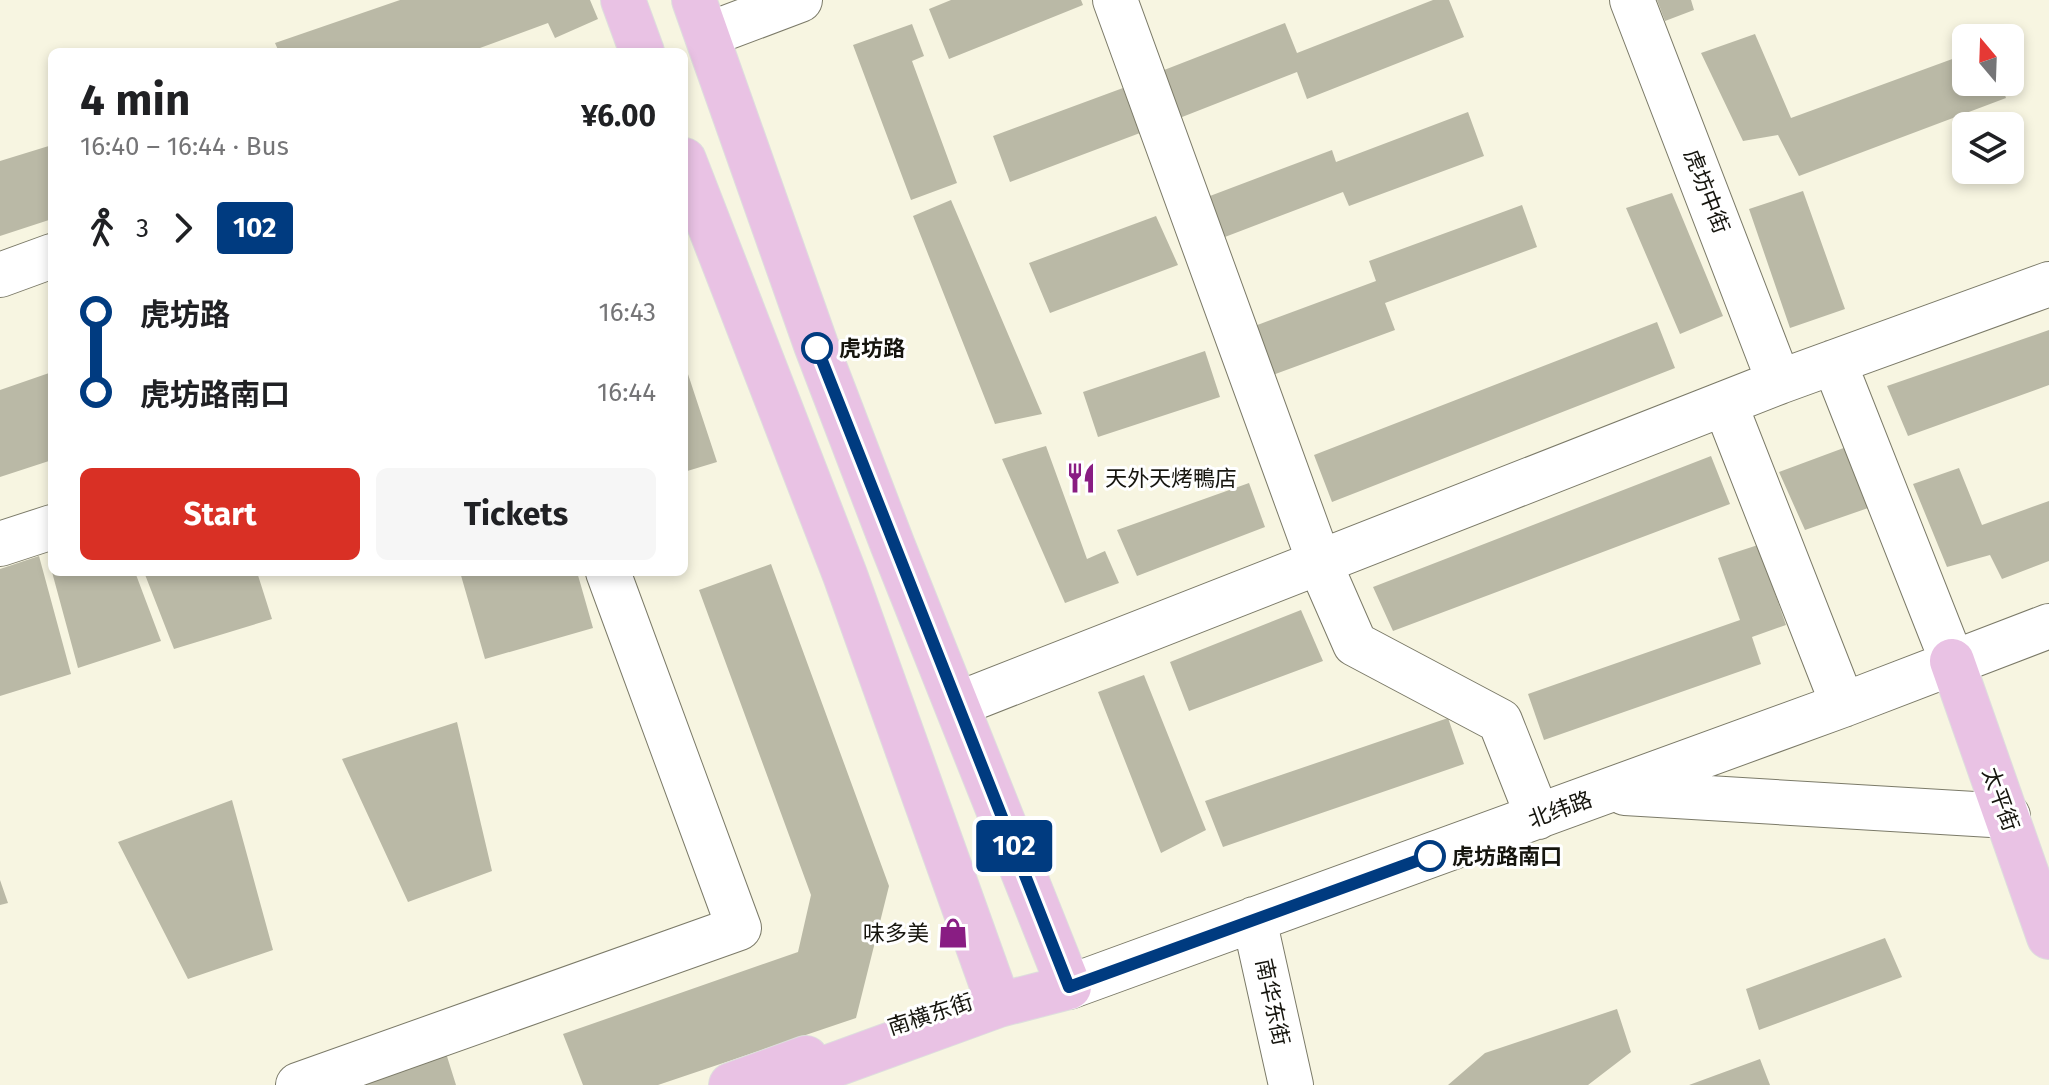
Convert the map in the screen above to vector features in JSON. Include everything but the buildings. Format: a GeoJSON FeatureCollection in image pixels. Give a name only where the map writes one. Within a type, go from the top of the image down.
{"type":"FeatureCollection","features":[{"type":"Feature","properties":{"kind":"main road"},"geometry":{"type":"LineString","coordinates":[[623,0],[636,48]]}},
{"type":"Feature","properties":{"kind":"main road"},"geometry":{"type":"LineString","coordinates":[[688,170],[845,575],[999,1005],[1069,987],[822,360],[701,17]]}},
{"type":"Feature","properties":{"kind":"main road","name":"太平街"},"geometry":{"type":"LineString","coordinates":[[1952,661],[2049,937]]}},
{"type":"Feature","properties":{"kind":"main road","name":"南横东街"},"geometry":{"type":"LineString","coordinates":[[731,1085],[976,995],[999,1005]]}},
{"type":"Feature","properties":{"kind":"main road","name":"南横东街"},"geometry":{"type":"LineString","coordinates":[[779,1085],[999,1005]]}},
{"type":"Feature","properties":{"kind":"street"},"geometry":{"type":"LineString","coordinates":[[701,17],[800,0]]}},
{"type":"Feature","properties":{"kind":"street"},"geometry":{"type":"LineString","coordinates":[[1115,0],[1320,564],[1355,644],[1500,721],[1538,817]]}},
{"type":"Feature","properties":{"kind":"street","name":"虎坊中街"},"geometry":{"type":"LineString","coordinates":[[1632,0],[1779,382]]}},
{"type":"Feature","properties":{"kind":"street"},"geometry":{"type":"LineString","coordinates":[[0,275],[48,257]]}},
{"type":"Feature","properties":{"kind":"street"},"geometry":{"type":"LineString","coordinates":[[958,704],[1779,382],[2049,284]]}},
{"type":"Feature","properties":{"kind":"street"},"geometry":{"type":"LineString","coordinates":[[1834,362],[1952,661]]}},
{"type":"Feature","properties":{"kind":"street"},"geometry":{"type":"LineString","coordinates":[[1725,404],[1843,705]]}},
{"type":"Feature","properties":{"kind":"street"},"geometry":{"type":"LineString","coordinates":[[0,544],[48,528]]}},
{"type":"Feature","properties":{"kind":"street"},"geometry":{"type":"LineString","coordinates":[[298,1085],[739,928],[609,576]]}},
{"type":"Feature","properties":{"kind":"street","name":"北纬路"},"geometry":{"type":"LineString","coordinates":[[1069,987],[1607,792],[2049,626]]}},
{"type":"Feature","properties":{"kind":"street"},"geometry":{"type":"LineString","coordinates":[[1607,792],[2008,816]]}},
{"type":"Feature","properties":{"kind":"street","name":"南华东街"},"geometry":{"type":"LineString","coordinates":[[1254,919],[1291,1085]]}},
{"type":"Feature","properties":{"kind":"bus line","name":"102"},"geometry":{"type":"LineString","coordinates":[[817,348],[1069,987],[1430,856]]}},
{"type":"Feature","properties":{"kind":"place","name":"虎坊路"},"geometry":{"type":"Point","coordinates":[817,348]}},
{"type":"Feature","properties":{"kind":"place","name":"天外天烤鴨店"},"geometry":{"type":"Point","coordinates":[1081,478]}},
{"type":"Feature","properties":{"kind":"place","name":"虎坊路南口"},"geometry":{"type":"Point","coordinates":[1430,856]}},
{"type":"Feature","properties":{"kind":"place","name":"味多美"},"geometry":{"type":"Point","coordinates":[953,933]}}]}
